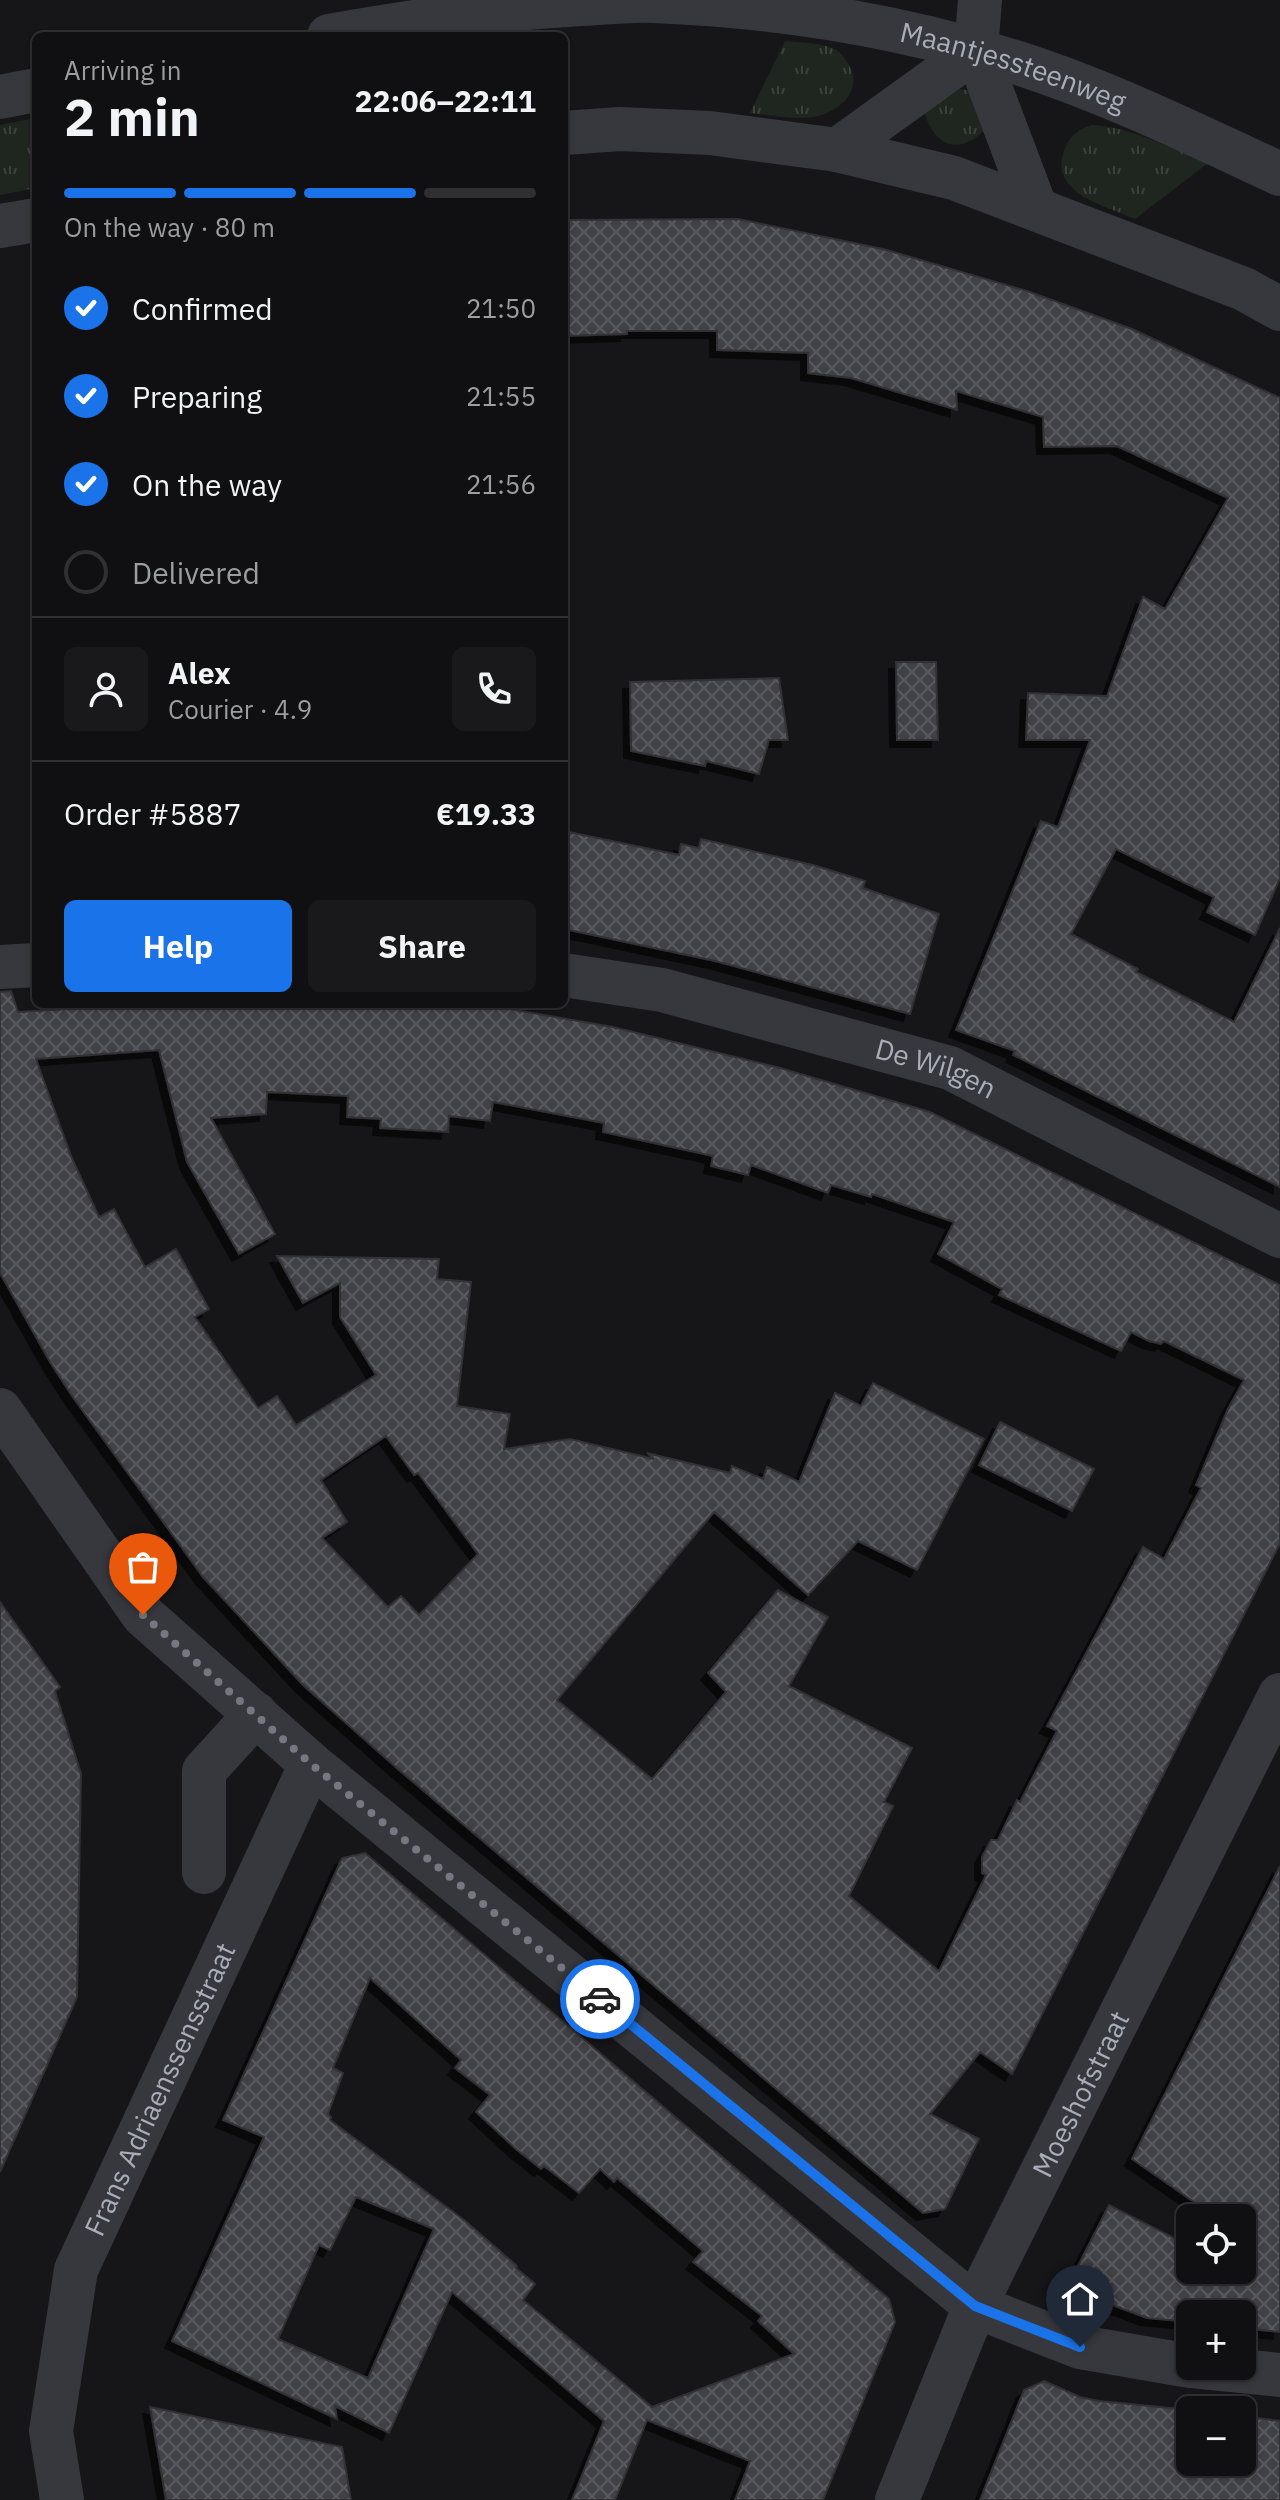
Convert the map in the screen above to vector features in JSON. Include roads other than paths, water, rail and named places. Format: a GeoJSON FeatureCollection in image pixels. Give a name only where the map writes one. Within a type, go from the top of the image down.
{"type":"FeatureCollection","features":[{"type":"Feature","properties":{"kind":"street"},"geometry":{"type":"LineString","coordinates":[[980,0],[976,50],[1036,209]]}},
{"type":"Feature","properties":{"kind":"street","name":"Maantjessteenweg"},"geometry":{"type":"LineString","coordinates":[[346,32],[396,20],[505,8],[651,1],[841,19],[906,31],[1021,64],[1159,117],[1280,174]]}},
{"type":"Feature","properties":{"kind":"street"},"geometry":{"type":"LineString","coordinates":[[837,150],[976,50]]}},
{"type":"Feature","properties":{"kind":"street"},"geometry":{"type":"LineString","coordinates":[[0,97],[32,91]]}},
{"type":"Feature","properties":{"kind":"street"},"geometry":{"type":"LineString","coordinates":[[568,133],[620,129],[710,133],[837,150],[954,178],[1244,289],[1280,309]]}},
{"type":"Feature","properties":{"kind":"street"},"geometry":{"type":"LineString","coordinates":[[0,226],[32,221]]}},
{"type":"Feature","properties":{"kind":"street"},"geometry":{"type":"LineString","coordinates":[[0,967],[32,965]]}},
{"type":"Feature","properties":{"kind":"street","name":"De Wilgen"},"geometry":{"type":"LineString","coordinates":[[568,976],[662,990],[950,1068],[1280,1236]]}},
{"type":"Feature","properties":{"kind":"street"},"geometry":{"type":"LineString","coordinates":[[0,1410],[143,1615],[311,1764],[975,2306],[1080,2347],[1176,2363]]}},
{"type":"Feature","properties":{"kind":"street","name":"Moeshofstraat"},"geometry":{"type":"LineString","coordinates":[[897,2500],[975,2306],[1280,1695]]}},
{"type":"Feature","properties":{"kind":"street"},"geometry":{"type":"LineString","coordinates":[[204,1872],[204,1771],[256,1714]]}},
{"type":"Feature","properties":{"kind":"street","name":"Frans Adriaenssensstraat"},"geometry":{"type":"LineString","coordinates":[[62,2500],[51,2431],[76,2270],[311,1764]]}},
{"type":"Feature","properties":{"kind":"street"},"geometry":{"type":"LineString","coordinates":[[1256,2373],[1280,2375]]}}]}
